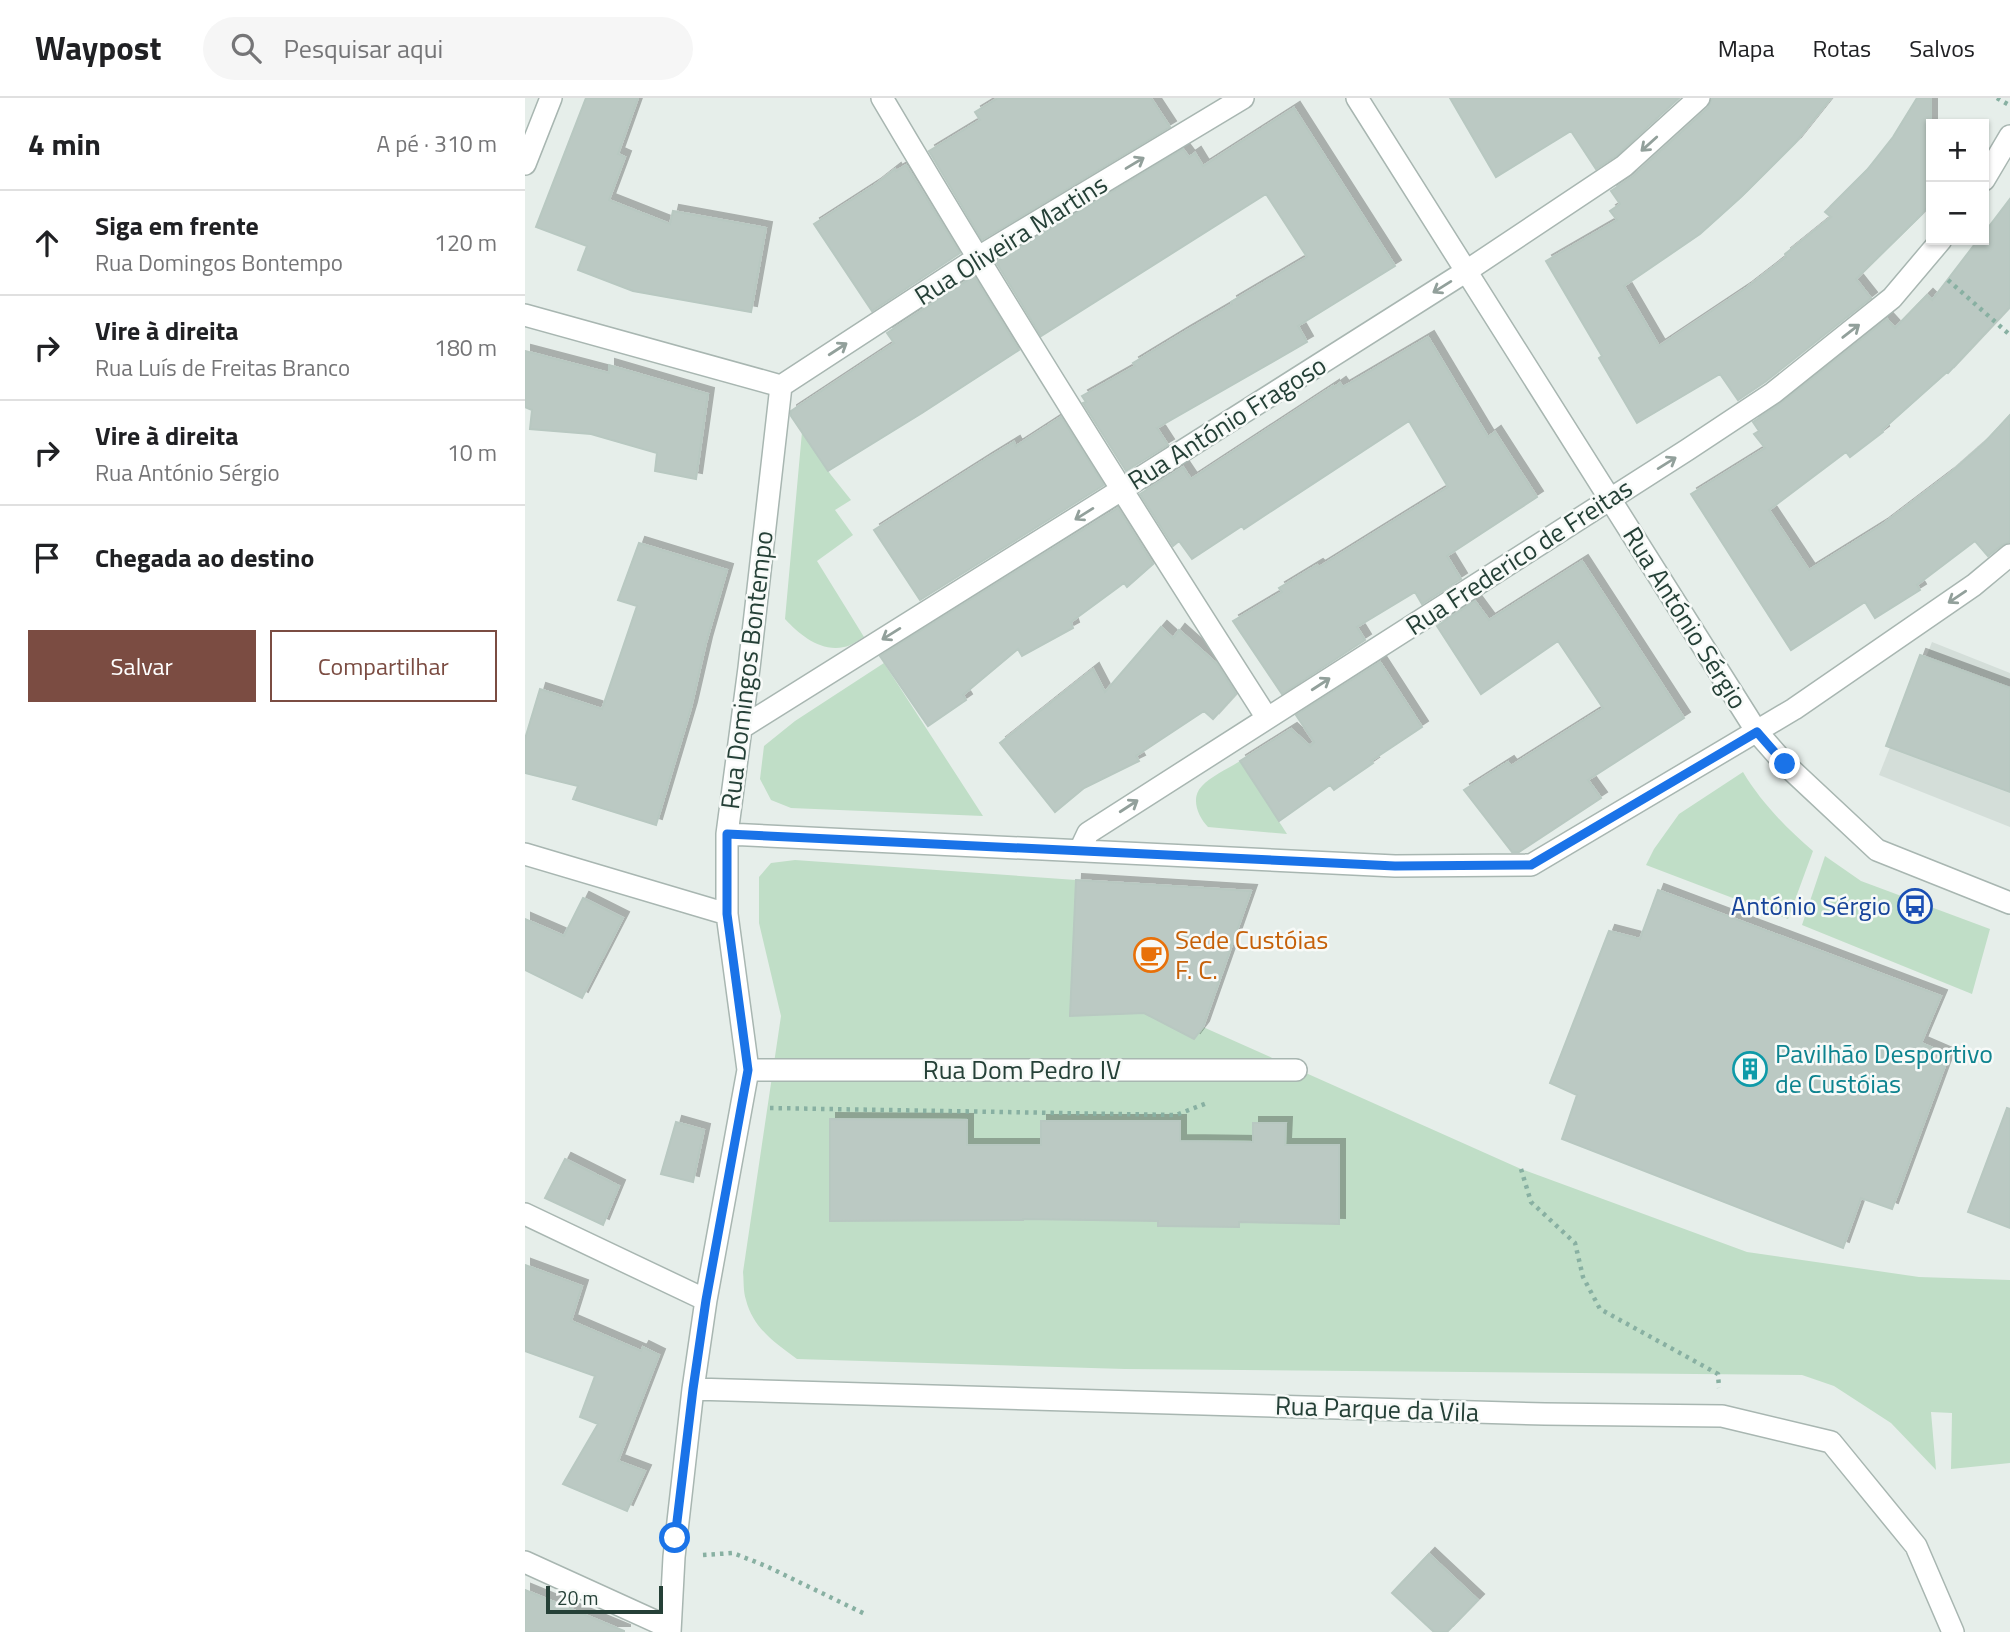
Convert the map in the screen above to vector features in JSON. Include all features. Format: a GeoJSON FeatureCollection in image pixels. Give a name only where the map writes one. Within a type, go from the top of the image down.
{"type":"FeatureCollection","features":[{"type":"Feature","properties":{"kind":"street"},"geometry":{"type":"LineString","coordinates":[[525,164],[551,98]]}},
{"type":"Feature","properties":{"kind":"street"},"geometry":{"type":"LineString","coordinates":[[882,98],[977,258],[1121,490],[1267,718]]}},
{"type":"Feature","properties":{"kind":"street","name":"Rua Oliveira Martins"},"geometry":{"type":"LineString","coordinates":[[781,386],[977,258],[1243,98]]}},
{"type":"Feature","properties":{"kind":"street","name":"Rua António Sérgio"},"geometry":{"type":"LineString","coordinates":[[1357,98],[1757,732],[1785,764],[1877,850],[2010,903]]}},
{"type":"Feature","properties":{"kind":"street","name":"Rua António Fragoso"},"geometry":{"type":"LineString","coordinates":[[741,728],[1465,272],[1625,166],[1699,98]]}},
{"type":"Feature","properties":{"kind":"street"},"geometry":{"type":"LineString","coordinates":[[1989,172],[2010,136]]}},
{"type":"Feature","properties":{"kind":"street","name":"Rua Frederico de Freitas"},"geometry":{"type":"LineString","coordinates":[[1080,850],[1088,833],[1773,393],[1892,298],[1937,245]]}},
{"type":"Feature","properties":{"kind":"street"},"geometry":{"type":"LineString","coordinates":[[525,315],[781,386]]}},
{"type":"Feature","properties":{"kind":"street","name":"Rua Domingos Bontempo"},"geometry":{"type":"LineString","coordinates":[[670,1630],[674,1557],[693,1389],[706,1300],[748,1070],[727,914],[727,834],[781,386]]}},
{"type":"Feature","properties":{"kind":"street"},"geometry":{"type":"LineString","coordinates":[[727,834],[1395,866],[1531,865],[1757,732],[1974,585],[2010,555]]}},
{"type":"Feature","properties":{"kind":"street"},"geometry":{"type":"LineString","coordinates":[[525,854],[727,914]]}},
{"type":"Feature","properties":{"kind":"street","name":"Rua Dom Pedro IV"},"geometry":{"type":"LineString","coordinates":[[748,1070],[1296,1070]]}},
{"type":"Feature","properties":{"kind":"street"},"geometry":{"type":"LineString","coordinates":[[525,1214],[706,1300]]}},
{"type":"Feature","properties":{"kind":"street","name":"Rua Parque da Vila"},"geometry":{"type":"LineString","coordinates":[[693,1389],[1722,1416],[1831,1442],[1916,1546],[1953,1632]]}},
{"type":"Feature","properties":{"kind":"street"},"geometry":{"type":"LineString","coordinates":[[525,1562],[670,1630]]}},
{"type":"Feature","properties":{"kind":"path"},"geometry":{"type":"LineString","coordinates":[[1997,98],[2010,105]]}},
{"type":"Feature","properties":{"kind":"path"},"geometry":{"type":"LineString","coordinates":[[1924,260],[2010,335]]}},
{"type":"Feature","properties":{"kind":"path"},"geometry":{"type":"LineString","coordinates":[[741,1107],[1176,1115],[1212,1101]]}},
{"type":"Feature","properties":{"kind":"path"},"geometry":{"type":"LineString","coordinates":[[1521,1169],[1531,1202],[1576,1243],[1583,1277],[1600,1309],[1718,1374],[1722,1416]]}},
{"type":"Feature","properties":{"kind":"path"},"geometry":{"type":"LineString","coordinates":[[674,1557],[733,1553],[867,1615]]}},
{"type":"Feature","properties":{"kind":"shaded area"},"geometry":{"type":"Polygon","coordinates":[[[1932,642],[2010,673],[2010,827],[1879,775],[1932,642]]]}},
{"type":"Feature","properties":{"kind":"green space"},"geometry":{"type":"Polygon","coordinates":[[[802,432],[851,500],[835,510],[853,535],[817,561],[864,637],[844,647],[819,645],[797,631],[785,619],[802,432]]]}},
{"type":"Feature","properties":{"kind":"green space"},"geometry":{"type":"Polygon","coordinates":[[[884,663],[983,816],[791,808],[771,800],[760,779],[764,746],[795,721],[884,663]]]}},
{"type":"Feature","properties":{"kind":"green space"},"geometry":{"type":"Polygon","coordinates":[[[1240,761],[1287,834],[1208,827],[1201,818],[1196,802],[1198,791],[1210,779],[1240,761]]]}},
{"type":"Feature","properties":{"kind":"green space"},"geometry":{"type":"Polygon","coordinates":[[[1743,772],[1775,814],[1813,851],[1788,919],[1646,865],[1679,814],[1743,772]]]}},
{"type":"Feature","properties":{"kind":"green space"},"geometry":{"type":"Polygon","coordinates":[[[1825,856],[1861,881],[1990,929],[1972,994],[1802,925],[1825,856]]]}},
{"type":"Feature","properties":{"kind":"green space"},"geometry":{"type":"Polygon","coordinates":[[[795,860],[1076,880],[1144,1013],[1194,1039],[1203,1027],[1521,1169],[1747,1252],[1919,1277],[2010,1280],[2010,1463],[1951,1469],[1952,1413],[1931,1412],[1936,1470],[1891,1423],[1834,1386],[1802,1375],[1125,1369],[797,1359],[773,1341],[754,1319],[745,1297],[743,1272],[781,1016],[759,923],[759,877],[771,863],[795,860]]]}},
{"type":"Feature","properties":{"kind":"building"},"geometry":{"type":"Polygon","coordinates":[[[586,98],[638,98],[618,154],[625,157],[609,200],[670,224],[673,211],[766,228],[751,312],[633,291],[578,270],[587,246],[536,227],[586,98]]]}},
{"type":"Feature","properties":{"kind":"building"},"geometry":{"type":"Polygon","coordinates":[[[998,98],[1151,98],[1170,127],[982,240],[929,151],[980,120],[975,112],[998,98]]]}},
{"type":"Feature","properties":{"kind":"building"},"geometry":{"type":"Polygon","coordinates":[[[1450,98],[1679,98],[1616,156],[1596,169],[1571,131],[1496,177],[1450,98]]]}},
{"type":"Feature","properties":{"kind":"building"},"geometry":{"type":"Polygon","coordinates":[[[1712,98],[1831,98],[1795,143],[1741,197],[1700,234],[1624,286],[1659,346],[1746,288],[1831,217],[1825,212],[1867,170],[1893,137],[1917,98],[1931,98],[1931,119],[1926,119],[1926,209],[1856,279],[1871,298],[1765,382],[1738,400],[1720,374],[1637,423],[1599,358],[1602,356],[1546,261],[1617,220],[1610,211],[1620,204],[1611,191],[1633,176],[1708,108],[1712,98]]]}},
{"type":"Feature","properties":{"kind":"building"},"geometry":{"type":"Polygon","coordinates":[[[1294,108],[1395,266],[1298,326],[1307,342],[1157,428],[1168,445],[1126,471],[1083,403],[1086,402],[1082,396],[1135,366],[1133,363],[1307,257],[1266,194],[1041,336],[996,262],[1183,149],[1189,157],[1195,153],[1203,166],[1294,108]]]}},
{"type":"Feature","properties":{"kind":"building"},"geometry":{"type":"Polygon","coordinates":[[[906,165],[960,253],[872,311],[814,224],[895,169],[896,171],[906,165]]]}},
{"type":"Feature","properties":{"kind":"building"},"geometry":{"type":"Polygon","coordinates":[[[2010,199],[2010,307],[1948,373],[1882,430],[1883,432],[1850,457],[1846,452],[1769,510],[1809,570],[1883,524],[1950,473],[2010,415],[2010,542],[1988,556],[1975,541],[1917,585],[1920,590],[1875,618],[1865,602],[1791,650],[1691,494],[1765,448],[1754,434],[1759,431],[1753,422],[1887,319],[1895,328],[1927,295],[1932,300],[1974,245],[1989,245],[1989,226],[2010,199]]]}},
{"type":"Feature","properties":{"kind":"building"},"geometry":{"type":"Polygon","coordinates":[[[974,276],[1019,350],[828,471],[791,416],[791,411],[894,343],[887,333],[974,276]]]}},
{"type":"Feature","properties":{"kind":"building"},"geometry":{"type":"Polygon","coordinates":[[[1428,337],[1488,437],[1495,432],[1537,497],[1447,556],[1461,579],[1422,604],[1415,592],[1357,627],[1365,640],[1282,694],[1233,621],[1282,592],[1279,588],[1317,565],[1319,567],[1448,487],[1409,421],[1244,529],[1242,526],[1192,559],[1179,541],[1173,546],[1140,494],[1183,467],[1191,479],[1333,386],[1340,383],[1343,387],[1428,337]]]}},
{"type":"Feature","properties":{"kind":"building"},"geometry":{"type":"Polygon","coordinates":[[[525,351],[609,373],[609,365],[708,394],[696,479],[655,471],[657,453],[591,434],[530,429],[532,410],[525,407],[525,351]]]}},
{"type":"Feature","properties":{"kind":"building"},"geometry":{"type":"Polygon","coordinates":[[[1061,417],[1104,485],[920,600],[874,530],[1014,442],[1016,446],[1061,417]]]}},
{"type":"Feature","properties":{"kind":"building"},"geometry":{"type":"Polygon","coordinates":[[[1118,508],[1153,564],[1127,587],[1124,583],[1071,622],[1073,628],[1022,656],[1018,649],[963,695],[966,700],[928,726],[880,656],[1118,508]]]}},
{"type":"Feature","properties":{"kind":"building"},"geometry":{"type":"Polygon","coordinates":[[[639,543],[727,570],[691,708],[656,825],[573,799],[578,786],[525,773],[525,739],[540,689],[602,709],[637,606],[618,600],[639,543]]]}},
{"type":"Feature","properties":{"kind":"building"},"geometry":{"type":"Polygon","coordinates":[[[1582,561],[1684,718],[1588,780],[1601,798],[1519,852],[1512,852],[1464,790],[1508,762],[1511,766],[1603,708],[1558,641],[1481,694],[1437,626],[1475,601],[1489,620],[1582,561]]]}},
{"type":"Feature","properties":{"kind":"building"},"geometry":{"type":"Polygon","coordinates":[[[1161,627],[1173,638],[1179,630],[1217,664],[1236,694],[1213,719],[1204,711],[1136,756],[1139,761],[1084,788],[1055,812],[1000,743],[1093,669],[1105,692],[1161,627]]]}},
{"type":"Feature","properties":{"kind":"building"},"geometry":{"type":"Polygon","coordinates":[[[1920,655],[2010,688],[2010,792],[1886,746],[1920,655]]]}},
{"type":"Feature","properties":{"kind":"building"},"geometry":{"type":"Polygon","coordinates":[[[1380,662],[1422,727],[1334,790],[1330,785],[1279,821],[1240,761],[1291,729],[1310,746],[1314,742],[1296,715],[1380,662]]]}},
{"type":"Feature","properties":{"kind":"building","name":"Sede Custóias F. C."},"geometry":{"type":"Polygon","coordinates":[[[1076,880],[1251,891],[1203,1027],[1194,1039],[1144,1013],[1070,1016],[1076,880]]]}},
{"type":"Feature","properties":{"kind":"building","name":"Pavilhão Desportivo de Custóias"},"geometry":{"type":"Polygon","coordinates":[[[1658,890],[1941,996],[1921,1043],[1949,1055],[1892,1209],[1861,1198],[1843,1248],[1562,1139],[1577,1095],[1550,1083],[1609,931],[1640,939],[1658,890]]]}},
{"type":"Feature","properties":{"kind":"building"},"geometry":{"type":"Polygon","coordinates":[[[583,898],[623,918],[582,998],[525,970],[525,919],[564,936],[583,898]]]}},
{"type":"Feature","properties":{"kind":"building"},"geometry":{"type":"Polygon","coordinates":[[[2007,1108],[2010,1109],[2010,1228],[1968,1212],[2007,1108]]]}},
{"type":"Feature","properties":{"kind":"building"},"geometry":{"type":"Polygon","coordinates":[[[830,1119],[967,1120],[967,1145],[1041,1145],[1041,1121],[1180,1121],[1180,1141],[1253,1142],[1253,1123],[1286,1123],[1285,1145],[1339,1145],[1339,1224],[1239,1222],[1239,1227],[1158,1226],[1158,1221],[1023,1219],[830,1221],[830,1119]]]}},
{"type":"Feature","properties":{"kind":"building"},"geometry":{"type":"Polygon","coordinates":[[[676,1122],[704,1130],[693,1182],[661,1174],[676,1122]]]}},
{"type":"Feature","properties":{"kind":"building"},"geometry":{"type":"Polygon","coordinates":[[[565,1159],[619,1186],[603,1225],[545,1198],[565,1159]]]}},
{"type":"Feature","properties":{"kind":"building"},"geometry":{"type":"Polygon","coordinates":[[[525,1265],[582,1286],[571,1321],[641,1351],[643,1347],[659,1355],[618,1461],[645,1471],[627,1511],[563,1484],[598,1424],[580,1417],[595,1376],[525,1351],[525,1265]]]}},
{"type":"Feature","properties":{"kind":"building"},"geometry":{"type":"Polygon","coordinates":[[[1429,1554],[1478,1600],[1447,1632],[1434,1632],[1392,1593],[1429,1554]]]}},
{"type":"Feature","properties":{"kind":"building"},"geometry":{"type":"Polygon","coordinates":[[[525,1590],[624,1631],[624,1632],[525,1632],[525,1590]]]}},
{"type":"Feature","properties":{"kind":"place","name":"António Sérgio"},"geometry":{"type":"Point","coordinates":[1915,906]}},
{"type":"Feature","properties":{"kind":"place","name":"Sede Custóias F. C."},"geometry":{"type":"Point","coordinates":[1151,955]}},
{"type":"Feature","properties":{"kind":"place","name":"Pavilhão Desportivo de Custóias"},"geometry":{"type":"Point","coordinates":[1750,1069]}},
{"type":"Feature","properties":{"kind":"route"},"geometry":{"type":"LineString","coordinates":[[675,1538],[706,1300],[748,1070],[727,914],[727,834],[1395,866],[1531,865],[1757,732],[1785,764]]}}]}
